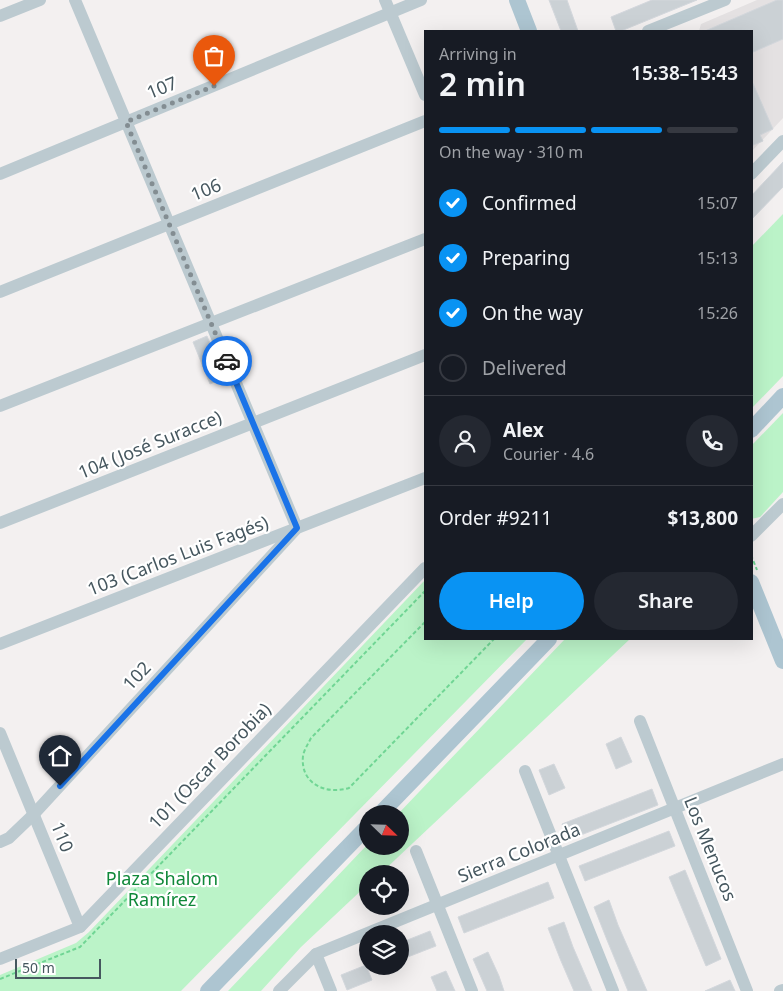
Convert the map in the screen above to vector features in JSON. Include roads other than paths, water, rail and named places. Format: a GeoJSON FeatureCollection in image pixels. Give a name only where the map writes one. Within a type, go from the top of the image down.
{"type":"FeatureCollection","features":[{"type":"Feature","properties":{"kind":"main road"},"geometry":{"type":"LineString","coordinates":[[517,0],[529,30]]}},
{"type":"Feature","properties":{"kind":"main road"},"geometry":{"type":"LineString","coordinates":[[753,428],[783,396]]}},
{"type":"Feature","properties":{"kind":"main road"},"geometry":{"type":"LineString","coordinates":[[753,587],[783,661]]}},
{"type":"Feature","properties":{"kind":"main road"},"geometry":{"type":"LineString","coordinates":[[389,805],[548,640]]}},
{"type":"Feature","properties":{"kind":"main road"},"geometry":{"type":"LineString","coordinates":[[208,991],[359,835]]}},
{"type":"Feature","properties":{"kind":"street"},"geometry":{"type":"LineString","coordinates":[[0,16],[40,0]]}},
{"type":"Feature","properties":{"kind":"street"},"geometry":{"type":"LineString","coordinates":[[75,0],[297,528]]}},
{"type":"Feature","properties":{"kind":"street"},"geometry":{"type":"LineString","coordinates":[[386,0],[424,93]]}},
{"type":"Feature","properties":{"kind":"street","name":"107"},"geometry":{"type":"LineString","coordinates":[[0,174],[421,0]]}},
{"type":"Feature","properties":{"kind":"street"},"geometry":{"type":"LineString","coordinates":[[653,30],[675,26],[725,0]]}},
{"type":"Feature","properties":{"kind":"street","name":"106"},"geometry":{"type":"LineString","coordinates":[[0,292],[424,121]]}},
{"type":"Feature","properties":{"kind":"street"},"geometry":{"type":"LineString","coordinates":[[753,172],[783,141]]}},
{"type":"Feature","properties":{"kind":"street"},"geometry":{"type":"LineString","coordinates":[[0,406],[424,239]]}},
{"type":"Feature","properties":{"kind":"street","name":"104 (José Suracce)"},"geometry":{"type":"LineString","coordinates":[[0,523],[424,355]]}},
{"type":"Feature","properties":{"kind":"street","name":"103 (Carlos Luis Fagés)"},"geometry":{"type":"LineString","coordinates":[[0,644],[424,478]]}},
{"type":"Feature","properties":{"kind":"street"},"geometry":{"type":"LineString","coordinates":[[753,534],[783,504]]}},
{"type":"Feature","properties":{"kind":"street","name":"102"},"geometry":{"type":"LineString","coordinates":[[0,842],[9,838],[33,815],[297,528]]}},
{"type":"Feature","properties":{"kind":"street","name":"101 (Oscar Borobia)"},"geometry":{"type":"LineString","coordinates":[[0,959],[80,927],[424,569]]}},
{"type":"Feature","properties":{"kind":"street","name":"Los Menucos"},"geometry":{"type":"LineString","coordinates":[[640,721],[747,991]]}},
{"type":"Feature","properties":{"kind":"street","name":"110"},"geometry":{"type":"LineString","coordinates":[[0,733],[80,927]]}},
{"type":"Feature","properties":{"kind":"street","name":"Sierra Colorada"},"geometry":{"type":"LineString","coordinates":[[279,991],[316,954],[783,764]]}},
{"type":"Feature","properties":{"kind":"street"},"geometry":{"type":"LineString","coordinates":[[525,771],[613,991]]}},
{"type":"Feature","properties":{"kind":"street"},"geometry":{"type":"LineString","coordinates":[[416,851],[472,991]]}},
{"type":"Feature","properties":{"kind":"street"},"geometry":{"type":"LineString","coordinates":[[316,954],[331,991]]}},
{"type":"Feature","properties":{"kind":"park label","name":"Plaza Shalom Ramírez"},"geometry":{"type":"Point","coordinates":[162,890]}}]}
